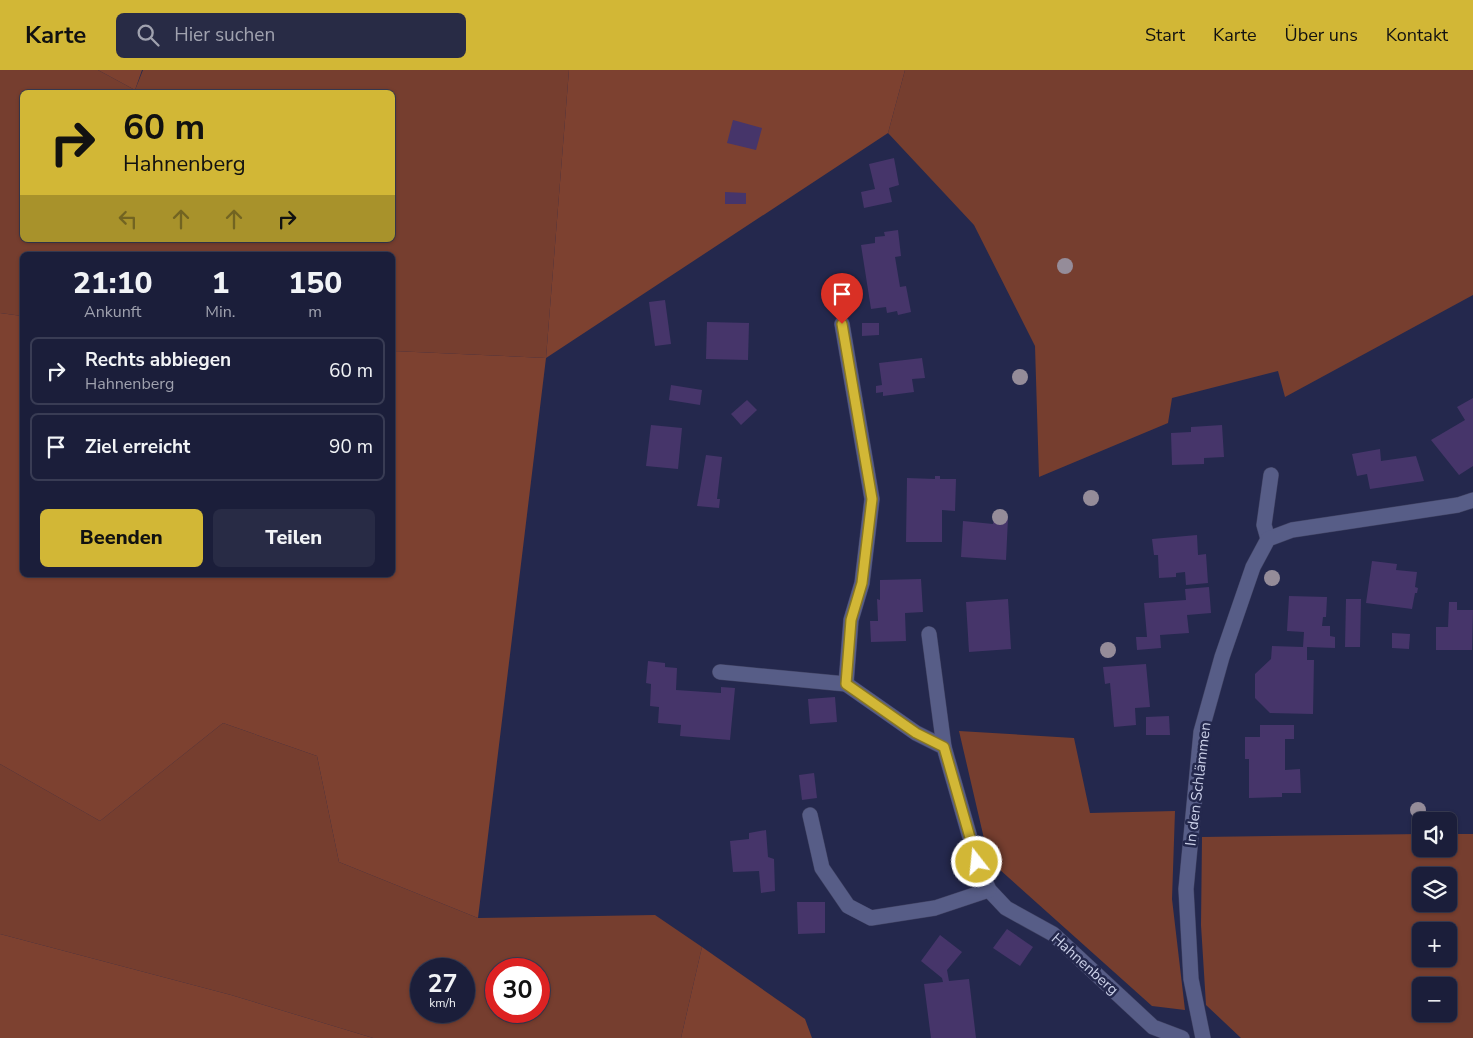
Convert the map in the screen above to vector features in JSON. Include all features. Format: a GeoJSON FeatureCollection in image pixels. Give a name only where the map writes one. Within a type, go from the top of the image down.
{"type":"FeatureCollection","features":[{"type":"Feature","properties":{"kind":"street"},"geometry":{"type":"LineString","coordinates":[[842,324],[872,499],[862,583],[851,620],[846,684]]}},
{"type":"Feature","properties":{"kind":"street"},"geometry":{"type":"LineString","coordinates":[[1271,475],[1264,525],[1268,539],[1292,530],[1458,505],[1473,500]]}},
{"type":"Feature","properties":{"kind":"street","name":"In den Schlämmen"},"geometry":{"type":"LineString","coordinates":[[1203,1038],[1191,979],[1186,889],[1202,732],[1222,657],[1253,567],[1268,539]]}},
{"type":"Feature","properties":{"kind":"street","name":"Hahnenberg"},"geometry":{"type":"LineString","coordinates":[[929,634],[944,747],[977,862],[989,890],[1006,908],[1053,934],[1152,1027],[1182,1038]]}},
{"type":"Feature","properties":{"kind":"street"},"geometry":{"type":"LineString","coordinates":[[720,672],[846,684],[916,733],[944,747]]}},
{"type":"Feature","properties":{"kind":"street"},"geometry":{"type":"LineString","coordinates":[[810,815],[822,868],[848,906],[870,918],[935,908],[989,890]]}},
{"type":"Feature","properties":{"kind":"shaded area"},"geometry":{"type":"Polygon","coordinates":[[[0,70],[98,70],[135,90],[143,70],[569,70],[546,358],[395,351],[395,252],[20,252],[20,316],[0,313],[0,70]]]}},
{"type":"Feature","properties":{"kind":"shaded area"},"geometry":{"type":"Polygon","coordinates":[[[98,70],[142,70],[135,90],[98,70]]]}},
{"type":"Feature","properties":{"kind":"shaded area"},"geometry":{"type":"Polygon","coordinates":[[[569,70],[905,70],[888,133],[546,358],[569,70]]]}},
{"type":"Feature","properties":{"kind":"shaded area"},"geometry":{"type":"Polygon","coordinates":[[[905,70],[1473,70],[1473,295],[1285,397],[1278,371],[1172,398],[1168,423],[1039,477],[1035,346],[974,225],[888,133],[905,70]]]}},
{"type":"Feature","properties":{"kind":"shaded area"},"geometry":{"type":"Polygon","coordinates":[[[0,313],[20,316],[20,577],[395,577],[395,351],[546,358],[478,918],[339,862],[317,756],[223,723],[100,821],[0,764],[0,313]]]}},
{"type":"Feature","properties":{"kind":"shaded area"},"geometry":{"type":"Polygon","coordinates":[[[223,723],[317,756],[339,862],[478,918],[655,915],[702,947],[681,1038],[373,1038],[231,995],[0,934],[0,764],[100,821],[223,723]]]}},
{"type":"Feature","properties":{"kind":"shaded area"},"geometry":{"type":"Polygon","coordinates":[[[959,731],[1074,738],[1090,813],[1175,811],[1172,899],[1185,1010],[1152,1006],[989,860],[959,731]]]}},
{"type":"Feature","properties":{"kind":"shaded area"},"geometry":{"type":"Polygon","coordinates":[[[1412,834],[1412,857],[1457,857],[1457,834],[1473,834],[1473,1038],[1241,1038],[1206,1005],[1201,925],[1202,837],[1412,834]]]}},
{"type":"Feature","properties":{"kind":"shaded area"},"geometry":{"type":"Polygon","coordinates":[[[0,934],[231,995],[373,1038],[0,1038],[0,934]]]}},
{"type":"Feature","properties":{"kind":"shaded area"},"geometry":{"type":"Polygon","coordinates":[[[702,947],[805,1019],[812,1038],[681,1038],[702,947]]]}},
{"type":"Feature","properties":{"kind":"building"},"geometry":{"type":"Polygon","coordinates":[[[733,120],[762,128],[756,150],[727,143],[733,120]]]}},
{"type":"Feature","properties":{"kind":"building"},"geometry":{"type":"Polygon","coordinates":[[[894,158],[899,185],[889,188],[892,202],[864,208],[861,192],[875,189],[869,164],[894,158]]]}},
{"type":"Feature","properties":{"kind":"building"},"geometry":{"type":"Polygon","coordinates":[[[725,192],[746,193],[746,204],[725,204],[725,192]]]}},
{"type":"Feature","properties":{"kind":"building"},"geometry":{"type":"Polygon","coordinates":[[[898,230],[901,256],[895,257],[900,287],[906,286],[911,312],[898,315],[897,311],[887,313],[886,307],[871,309],[861,245],[875,243],[875,237],[885,236],[884,232],[898,230]]]}},
{"type":"Feature","properties":{"kind":"building"},"geometry":{"type":"Polygon","coordinates":[[[665,300],[671,344],[655,346],[649,302],[665,300]]]}},
{"type":"Feature","properties":{"kind":"building"},"geometry":{"type":"Polygon","coordinates":[[[707,322],[749,323],[748,360],[706,359],[707,322]]]}},
{"type":"Feature","properties":{"kind":"building"},"geometry":{"type":"Polygon","coordinates":[[[862,323],[879,323],[879,335],[862,336],[862,323]]]}},
{"type":"Feature","properties":{"kind":"building"},"geometry":{"type":"Polygon","coordinates":[[[922,358],[925,378],[912,379],[914,392],[883,396],[883,392],[876,393],[876,386],[882,385],[879,363],[922,358]]]}},
{"type":"Feature","properties":{"kind":"building"},"geometry":{"type":"Polygon","coordinates":[[[671,385],[702,390],[700,405],[669,400],[671,385]]]}},
{"type":"Feature","properties":{"kind":"building"},"geometry":{"type":"Polygon","coordinates":[[[1473,398],[1473,466],[1459,475],[1431,440],[1465,420],[1457,407],[1473,398]]]}},
{"type":"Feature","properties":{"kind":"building"},"geometry":{"type":"Polygon","coordinates":[[[747,400],[757,410],[741,425],[731,414],[747,400]]]}},
{"type":"Feature","properties":{"kind":"building"},"geometry":{"type":"Polygon","coordinates":[[[651,425],[682,428],[678,469],[646,466],[651,425]]]}},
{"type":"Feature","properties":{"kind":"building"},"geometry":{"type":"Polygon","coordinates":[[[1222,425],[1224,457],[1204,458],[1204,464],[1172,465],[1171,433],[1191,432],[1191,427],[1222,425]]]}},
{"type":"Feature","properties":{"kind":"building"},"geometry":{"type":"Polygon","coordinates":[[[1380,449],[1381,461],[1416,456],[1424,481],[1370,489],[1367,474],[1357,476],[1352,454],[1380,449]]]}},
{"type":"Feature","properties":{"kind":"building"},"geometry":{"type":"Polygon","coordinates":[[[706,455],[722,457],[717,499],[720,499],[719,508],[697,506],[706,455]]]}},
{"type":"Feature","properties":{"kind":"building"},"geometry":{"type":"Polygon","coordinates":[[[935,476],[940,476],[940,479],[956,479],[955,511],[942,510],[942,542],[906,542],[907,478],[935,479],[935,476]]]}},
{"type":"Feature","properties":{"kind":"building"},"geometry":{"type":"Polygon","coordinates":[[[994,518],[1008,518],[1006,560],[961,557],[963,521],[993,524],[994,518]]]}},
{"type":"Feature","properties":{"kind":"building"},"geometry":{"type":"Polygon","coordinates":[[[1197,535],[1198,555],[1206,554],[1208,583],[1186,585],[1185,572],[1176,573],[1176,577],[1159,578],[1158,555],[1154,555],[1152,539],[1197,535]]]}},
{"type":"Feature","properties":{"kind":"building"},"geometry":{"type":"Polygon","coordinates":[[[1372,561],[1397,564],[1396,570],[1417,572],[1415,587],[1418,588],[1417,593],[1415,593],[1412,609],[1366,603],[1372,561]]]}},
{"type":"Feature","properties":{"kind":"building"},"geometry":{"type":"Polygon","coordinates":[[[921,579],[923,612],[905,613],[906,641],[871,642],[870,621],[878,621],[877,599],[880,600],[880,580],[921,579]]]}},
{"type":"Feature","properties":{"kind":"building"},"geometry":{"type":"Polygon","coordinates":[[[1209,587],[1211,613],[1187,615],[1189,633],[1160,635],[1161,648],[1137,650],[1136,637],[1147,637],[1144,603],[1186,600],[1185,589],[1209,587]]]}},
{"type":"Feature","properties":{"kind":"building"},"geometry":{"type":"Polygon","coordinates":[[[1289,596],[1327,597],[1326,617],[1323,617],[1322,626],[1330,626],[1330,636],[1335,637],[1335,648],[1307,647],[1307,660],[1314,660],[1313,714],[1270,713],[1255,698],[1255,674],[1271,659],[1272,646],[1303,647],[1304,632],[1287,631],[1289,596]]]}},
{"type":"Feature","properties":{"kind":"building"},"geometry":{"type":"Polygon","coordinates":[[[1008,599],[1011,649],[969,652],[966,602],[1008,599]]]}},
{"type":"Feature","properties":{"kind":"building"},"geometry":{"type":"Polygon","coordinates":[[[1346,599],[1361,599],[1360,647],[1345,647],[1346,599]]]}},
{"type":"Feature","properties":{"kind":"building"},"geometry":{"type":"Polygon","coordinates":[[[1449,602],[1457,602],[1457,610],[1473,610],[1472,650],[1436,650],[1436,627],[1448,627],[1449,602]]]}},
{"type":"Feature","properties":{"kind":"building"},"geometry":{"type":"Polygon","coordinates":[[[1392,633],[1410,634],[1409,649],[1392,648],[1392,633]]]}},
{"type":"Feature","properties":{"kind":"building"},"geometry":{"type":"Polygon","coordinates":[[[648,661],[665,663],[665,667],[677,668],[676,690],[721,693],[721,687],[735,688],[730,740],[680,736],[681,725],[658,723],[659,707],[650,706],[651,684],[646,683],[648,661]]]}},
{"type":"Feature","properties":{"kind":"building"},"geometry":{"type":"Polygon","coordinates":[[[1146,664],[1150,707],[1135,708],[1136,725],[1114,727],[1110,683],[1105,684],[1103,667],[1146,664]]]}},
{"type":"Feature","properties":{"kind":"building"},"geometry":{"type":"Polygon","coordinates":[[[835,697],[837,722],[810,724],[808,699],[835,697]]]}},
{"type":"Feature","properties":{"kind":"building"},"geometry":{"type":"Polygon","coordinates":[[[1169,716],[1170,735],[1146,735],[1146,717],[1169,716]]]}},
{"type":"Feature","properties":{"kind":"building"},"geometry":{"type":"Polygon","coordinates":[[[1260,725],[1294,725],[1294,739],[1285,739],[1285,770],[1300,769],[1301,793],[1282,793],[1282,797],[1249,798],[1249,759],[1245,759],[1245,737],[1260,737],[1260,725]]]}},
{"type":"Feature","properties":{"kind":"building"},"geometry":{"type":"Polygon","coordinates":[[[814,773],[817,798],[802,800],[799,775],[814,773]]]}},
{"type":"Feature","properties":{"kind":"building"},"geometry":{"type":"Polygon","coordinates":[[[766,830],[768,857],[774,859],[775,891],[761,893],[759,871],[733,872],[730,841],[749,839],[749,833],[766,830]]]}},
{"type":"Feature","properties":{"kind":"building"},"geometry":{"type":"Polygon","coordinates":[[[797,902],[825,902],[825,933],[798,934],[797,902]]]}},
{"type":"Feature","properties":{"kind":"building"},"geometry":{"type":"Polygon","coordinates":[[[1007,929],[1033,947],[1020,966],[993,948],[1007,929]]]}},
{"type":"Feature","properties":{"kind":"building"},"geometry":{"type":"Polygon","coordinates":[[[940,935],[962,952],[947,970],[949,981],[969,979],[976,1038],[931,1038],[924,984],[943,982],[942,978],[921,961],[940,935]]]}},
{"type":"Feature","properties":{"kind":"route"},"geometry":{"type":"LineString","coordinates":[[842,324],[872,499],[862,583],[851,620],[846,684],[916,733],[944,747],[977,862]]}}]}
